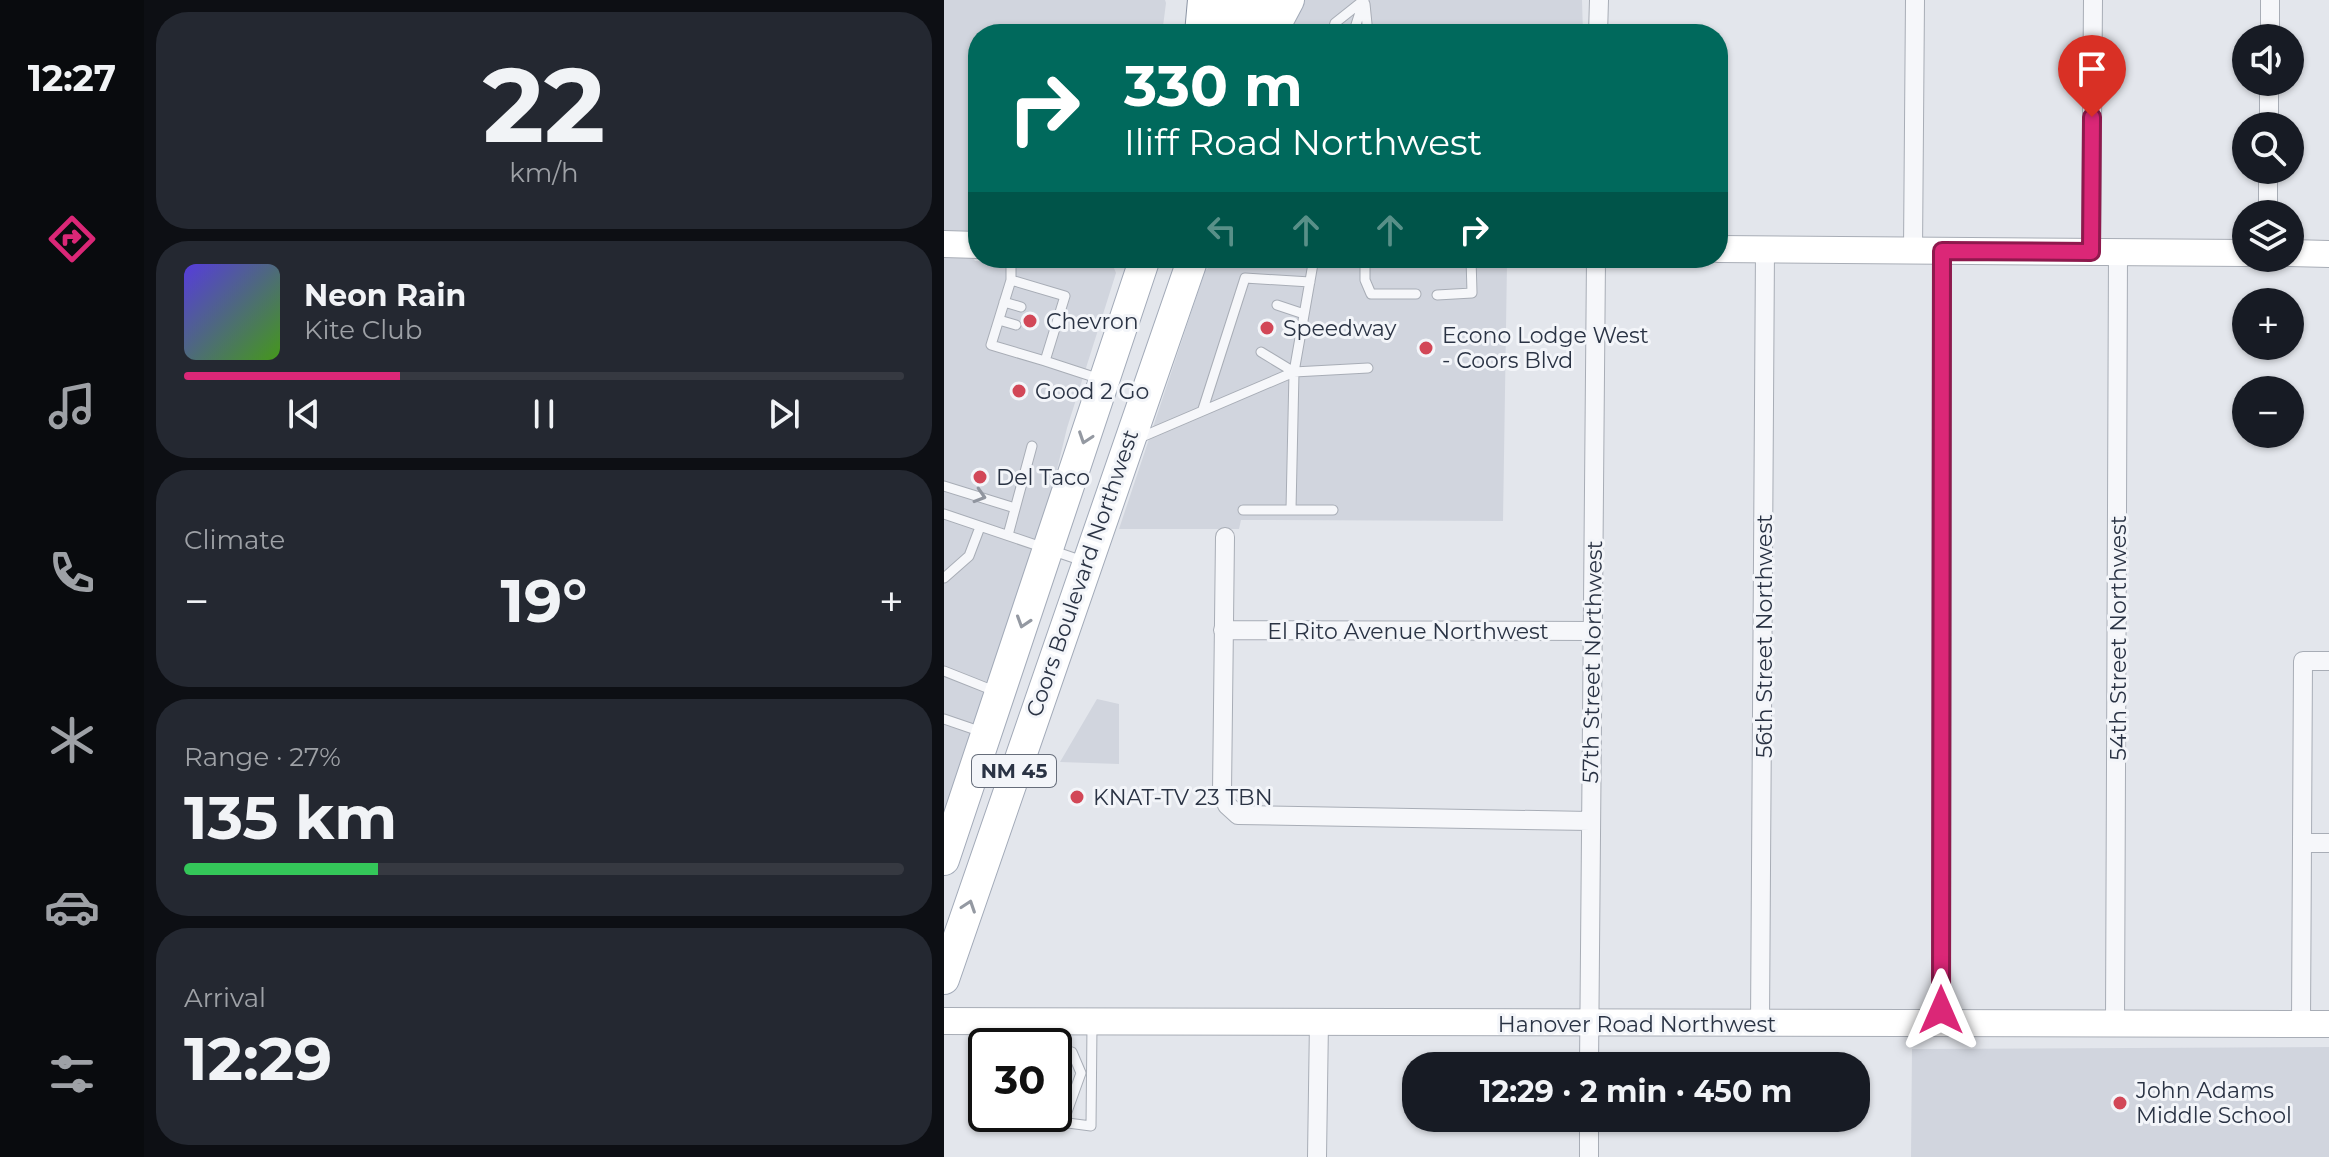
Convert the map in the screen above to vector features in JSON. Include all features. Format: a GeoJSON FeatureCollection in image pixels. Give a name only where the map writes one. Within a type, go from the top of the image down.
{"type":"FeatureCollection","features":[{"type":"Feature","properties":{"kind":"highway"},"geometry":{"type":"LineString","coordinates":[[1203,24],[1205,0]]}},
{"type":"Feature","properties":{"kind":"main road"},"geometry":{"type":"LineString","coordinates":[[1227,24],[1235,0]]}},
{"type":"Feature","properties":{"kind":"main road"},"geometry":{"type":"LineString","coordinates":[[1250,24],[1258,0]]}},
{"type":"Feature","properties":{"kind":"main road"},"geometry":{"type":"LineString","coordinates":[[1273,24],[1281,0]]}},
{"type":"Feature","properties":{"kind":"main road"},"geometry":{"type":"LineString","coordinates":[[1276,24],[1289,0]]}},
{"type":"Feature","properties":{"kind":"main road","name":"Coors Boulevard Northwest"},"geometry":{"type":"LineString","coordinates":[[944,860],[951,814],[986,734],[1142,268]]}},
{"type":"Feature","properties":{"kind":"main road"},"geometry":{"type":"LineString","coordinates":[[1156,268],[1160,283],[1164,338]]}},
{"type":"Feature","properties":{"kind":"main road","name":"Coors Boulevard Northwest"},"geometry":{"type":"LineString","coordinates":[[944,979],[1189,268]]}},
{"type":"Feature","properties":{"kind":"street"},"geometry":{"type":"LineString","coordinates":[[1598,24],[1599,0]]}},
{"type":"Feature","properties":{"kind":"street"},"geometry":{"type":"LineString","coordinates":[[1913,250],[1915,0]]}},
{"type":"Feature","properties":{"kind":"street"},"geometry":{"type":"LineString","coordinates":[[2091,252],[2093,0]]}},
{"type":"Feature","properties":{"kind":"street"},"geometry":{"type":"LineString","coordinates":[[2270,0],[2270,24]]}},
{"type":"Feature","properties":{"kind":"street"},"geometry":{"type":"LineString","coordinates":[[944,244],[968,245]]}},
{"type":"Feature","properties":{"kind":"street"},"geometry":{"type":"LineString","coordinates":[[1728,249],[2232,253]]}},
{"type":"Feature","properties":{"kind":"street","name":"56th Street Northwest"},"geometry":{"type":"LineString","coordinates":[[1760,1024],[1765,249]]}},
{"type":"Feature","properties":{"kind":"street"},"geometry":{"type":"LineString","coordinates":[[1941,1023],[1942,251]]}},
{"type":"Feature","properties":{"kind":"street","name":"54th Street Northwest"},"geometry":{"type":"LineString","coordinates":[[2115,1024],[2118,253]]}},
{"type":"Feature","properties":{"kind":"street"},"geometry":{"type":"LineString","coordinates":[[2304,253],[2329,254]]}},
{"type":"Feature","properties":{"kind":"street","name":"57th Street Northwest"},"geometry":{"type":"LineString","coordinates":[[1589,1052],[1596,268]]}},
{"type":"Feature","properties":{"kind":"street"},"geometry":{"type":"LineString","coordinates":[[1225,537],[1222,792],[1227,805],[1238,815],[1251,818],[1590,821]]}},
{"type":"Feature","properties":{"kind":"street","name":"El Rito Avenue Northwest"},"geometry":{"type":"LineString","coordinates":[[1223,630],[1592,631]]}},
{"type":"Feature","properties":{"kind":"street"},"geometry":{"type":"LineString","coordinates":[[2301,1024],[2303,661],[2329,661]]}},
{"type":"Feature","properties":{"kind":"street"},"geometry":{"type":"LineString","coordinates":[[2303,843],[2329,843]]}},
{"type":"Feature","properties":{"kind":"street","name":"Hanover Road Northwest"},"geometry":{"type":"LineString","coordinates":[[944,1021],[977,1028]]}},
{"type":"Feature","properties":{"kind":"street","name":"Hanover Road Northwest"},"geometry":{"type":"LineString","coordinates":[[1046,1028],[1092,1021],[2329,1024]]}},
{"type":"Feature","properties":{"kind":"street"},"geometry":{"type":"LineString","coordinates":[[1317,1157],[1319,1021]]}},
{"type":"Feature","properties":{"kind":"street"},"geometry":{"type":"LineString","coordinates":[[1589,1132],[1589,1157]]}},
{"type":"Feature","properties":{"kind":"lane"},"geometry":{"type":"LineString","coordinates":[[1335,24],[1364,0]]}},
{"type":"Feature","properties":{"kind":"lane"},"geometry":{"type":"LineString","coordinates":[[1356,24],[1364,0]]}},
{"type":"Feature","properties":{"kind":"lane"},"geometry":{"type":"LineString","coordinates":[[1364,0],[1367,24]]}},
{"type":"Feature","properties":{"kind":"lane"},"geometry":{"type":"LineString","coordinates":[[1011,268],[1011,280],[991,345],[1105,380]]}},
{"type":"Feature","properties":{"kind":"lane"},"geometry":{"type":"LineString","coordinates":[[1291,509],[1294,372],[1312,268]]}},
{"type":"Feature","properties":{"kind":"lane"},"geometry":{"type":"LineString","coordinates":[[1365,268],[1365,280],[1371,294],[1416,294]]}},
{"type":"Feature","properties":{"kind":"lane"},"geometry":{"type":"LineString","coordinates":[[1437,295],[1472,293],[1471,268]]}},
{"type":"Feature","properties":{"kind":"lane"},"geometry":{"type":"LineString","coordinates":[[1203,409],[1244,295],[1245,278],[1310,282]]}},
{"type":"Feature","properties":{"kind":"lane"},"geometry":{"type":"LineString","coordinates":[[1011,280],[1065,296],[1045,361]]}},
{"type":"Feature","properties":{"kind":"lane"},"geometry":{"type":"LineString","coordinates":[[1004,302],[1021,307]]}},
{"type":"Feature","properties":{"kind":"lane"},"geometry":{"type":"LineString","coordinates":[[1277,305],[1304,314]]}},
{"type":"Feature","properties":{"kind":"lane"},"geometry":{"type":"LineString","coordinates":[[1047,315],[1058,318]]}},
{"type":"Feature","properties":{"kind":"lane"},"geometry":{"type":"LineString","coordinates":[[999,320],[1016,325]]}},
{"type":"Feature","properties":{"kind":"lane"},"geometry":{"type":"LineString","coordinates":[[1041,333],[1052,336]]}},
{"type":"Feature","properties":{"kind":"lane"},"geometry":{"type":"LineString","coordinates":[[1261,352],[1294,372]]}},
{"type":"Feature","properties":{"kind":"lane"},"geometry":{"type":"LineString","coordinates":[[1127,444],[1294,372],[1368,368]]}},
{"type":"Feature","properties":{"kind":"lane"},"geometry":{"type":"LineString","coordinates":[[1008,535],[1032,446]]}},
{"type":"Feature","properties":{"kind":"lane"},"geometry":{"type":"LineString","coordinates":[[944,486],[1015,508]]}},
{"type":"Feature","properties":{"kind":"lane"},"geometry":{"type":"LineString","coordinates":[[1243,510],[1333,510]]}},
{"type":"Feature","properties":{"kind":"lane"},"geometry":{"type":"LineString","coordinates":[[944,514],[1086,562]]}},
{"type":"Feature","properties":{"kind":"lane"},"geometry":{"type":"LineString","coordinates":[[944,578],[969,556],[980,527]]}},
{"type":"Feature","properties":{"kind":"lane"},"geometry":{"type":"LineString","coordinates":[[944,671],[1000,693]]}},
{"type":"Feature","properties":{"kind":"lane"},"geometry":{"type":"LineString","coordinates":[[944,719],[986,734]]}},
{"type":"Feature","properties":{"kind":"lane"},"geometry":{"type":"LineString","coordinates":[[1072,1124],[1091,1126],[1092,1021]]}},
{"type":"Feature","properties":{"kind":"lane"},"geometry":{"type":"LineString","coordinates":[[1072,1052],[1081,1073],[1072,1098]]}},
{"type":"Feature","properties":{"kind":"shaded area"},"geometry":{"type":"Polygon","coordinates":[[[944,0],[1165,0],[1163,24],[968,24],[968,231],[955,231],[968,250],[968,268],[1114,268],[1116,273],[1067,428],[1046,515],[1037,532],[1030,562],[944,820],[944,0]]]}},
{"type":"Feature","properties":{"kind":"shaded area"},"geometry":{"type":"Polygon","coordinates":[[[1302,0],[1582,0],[1583,24],[1292,24],[1302,0]]]}},
{"type":"Feature","properties":{"kind":"shaded area"},"geometry":{"type":"Polygon","coordinates":[[[1208,268],[1507,268],[1503,521],[1241,520],[1239,529],[1119,529],[1208,268]]]}},
{"type":"Feature","properties":{"kind":"shaded area"},"geometry":{"type":"Polygon","coordinates":[[[1097,699],[1119,704],[1119,764],[1060,762],[1097,699]]]}},
{"type":"Feature","properties":{"kind":"shaded area","name":"John Adams Middle School"},"geometry":{"type":"Polygon","coordinates":[[[2329,1047],[2329,1157],[1911,1157],[1912,1049],[2329,1047]]]}},
{"type":"Feature","properties":{"kind":"place","name":"Chevron"},"geometry":{"type":"Point","coordinates":[1030,321]}},
{"type":"Feature","properties":{"kind":"place","name":"Speedway"},"geometry":{"type":"Point","coordinates":[1267,328]}},
{"type":"Feature","properties":{"kind":"place","name":"Econo Lodge West - Coors Blvd"},"geometry":{"type":"Point","coordinates":[1426,348]}},
{"type":"Feature","properties":{"kind":"place","name":"Good 2 Go"},"geometry":{"type":"Point","coordinates":[1019,391]}},
{"type":"Feature","properties":{"kind":"place","name":"Del Taco"},"geometry":{"type":"Point","coordinates":[980,477]}},
{"type":"Feature","properties":{"kind":"place","name":"KNAT-TV 23 TBN"},"geometry":{"type":"Point","coordinates":[1077,797]}},
{"type":"Feature","properties":{"kind":"place","name":"John Adams Middle School"},"geometry":{"type":"Point","coordinates":[2120,1103]}},
{"type":"Feature","properties":{"kind":"route"},"geometry":{"type":"LineString","coordinates":[[1941,1010],[1942,251],[2091,252],[2092,117]]}}]}
